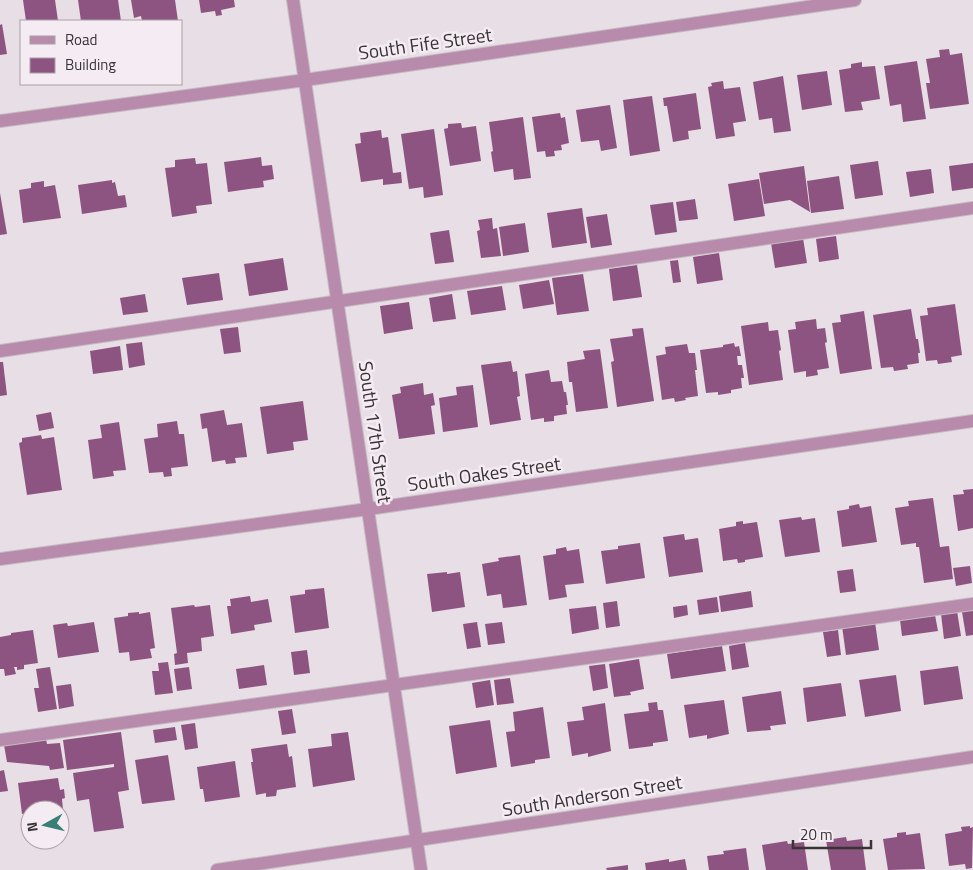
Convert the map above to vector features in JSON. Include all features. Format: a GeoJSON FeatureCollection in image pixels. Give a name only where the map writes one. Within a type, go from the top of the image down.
{"type":"FeatureCollection","features":[{"type":"Feature","properties":{"kind":"street","name":"South 17th Street"},"geometry":{"type":"LineString","coordinates":[[293,0],[421,870]]}},
{"type":"Feature","properties":{"kind":"street","name":"South Fife Street"},"geometry":{"type":"LineString","coordinates":[[0,121],[304,80],[855,0]]}},
{"type":"Feature","properties":{"kind":"street"},"geometry":{"type":"LineString","coordinates":[[0,351],[973,208]]}},
{"type":"Feature","properties":{"kind":"street","name":"South Oakes Street"},"geometry":{"type":"LineString","coordinates":[[0,559],[368,509],[973,421]]}},
{"type":"Feature","properties":{"kind":"street"},"geometry":{"type":"LineString","coordinates":[[0,740],[973,604]]}},
{"type":"Feature","properties":{"kind":"street","name":"South Anderson Street"},"geometry":{"type":"LineString","coordinates":[[217,870],[973,757]]}},
{"type":"Feature","properties":{"kind":"building"},"geometry":{"type":"Polygon","coordinates":[[[23,0],[55,0],[58,20],[26,20],[23,0]]]}},
{"type":"Feature","properties":{"kind":"building"},"geometry":{"type":"Polygon","coordinates":[[[78,0],[118,0],[121,20],[81,20],[78,0]]]}},
{"type":"Feature","properties":{"kind":"building"},"geometry":{"type":"Polygon","coordinates":[[[131,0],[175,0],[178,20],[142,20],[141,16],[134,18],[131,0]]]}},
{"type":"Feature","properties":{"kind":"building"},"geometry":{"type":"Polygon","coordinates":[[[199,0],[234,0],[235,7],[221,10],[222,15],[216,16],[215,11],[201,13],[199,0]]]}},
{"type":"Feature","properties":{"kind":"building"},"geometry":{"type":"Polygon","coordinates":[[[2,24],[7,54],[0,55],[0,25],[2,24]]]}},
{"type":"Feature","properties":{"kind":"building"},"geometry":{"type":"Polygon","coordinates":[[[949,49],[950,55],[962,53],[969,104],[930,109],[926,83],[930,83],[926,59],[940,57],[939,50],[949,49]]]}},
{"type":"Feature","properties":{"kind":"building"},"geometry":{"type":"Polygon","coordinates":[[[917,61],[926,119],[903,122],[901,104],[890,106],[884,66],[917,61]]]}},
{"type":"Feature","properties":{"kind":"building"},"geometry":{"type":"Polygon","coordinates":[[[862,62],[862,67],[875,66],[880,99],[861,102],[863,110],[845,112],[839,70],[851,68],[851,64],[862,62]]]}},
{"type":"Feature","properties":{"kind":"building"},"geometry":{"type":"Polygon","coordinates":[[[827,71],[832,105],[802,110],[797,75],[827,71]]]}},
{"type":"Feature","properties":{"kind":"building"},"geometry":{"type":"Polygon","coordinates":[[[783,76],[791,131],[774,133],[772,118],[759,120],[753,82],[783,76]]]}},
{"type":"Feature","properties":{"kind":"building"},"geometry":{"type":"Polygon","coordinates":[[[723,81],[724,89],[740,87],[746,121],[733,123],[735,136],[716,139],[708,87],[712,86],[711,83],[723,81]]]}},
{"type":"Feature","properties":{"kind":"building"},"geometry":{"type":"Polygon","coordinates":[[[696,93],[701,129],[688,131],[689,139],[673,142],[667,106],[664,106],[663,98],[696,93]]]}},
{"type":"Feature","properties":{"kind":"building"},"geometry":{"type":"Polygon","coordinates":[[[652,96],[660,151],[630,156],[623,100],[652,96]]]}},
{"type":"Feature","properties":{"kind":"building"},"geometry":{"type":"Polygon","coordinates":[[[610,105],[617,148],[601,151],[599,140],[581,142],[576,110],[610,105]]]}},
{"type":"Feature","properties":{"kind":"building"},"geometry":{"type":"Polygon","coordinates":[[[560,113],[561,118],[565,117],[569,143],[561,145],[562,150],[554,151],[555,156],[546,157],[545,151],[537,152],[532,117],[560,113]]]}},
{"type":"Feature","properties":{"kind":"building"},"geometry":{"type":"Polygon","coordinates":[[[523,117],[531,178],[514,180],[513,169],[494,172],[489,122],[523,117]]]}},
{"type":"Feature","properties":{"kind":"building"},"geometry":{"type":"Polygon","coordinates":[[[461,123],[462,128],[476,126],[481,161],[450,166],[444,129],[448,128],[448,124],[461,123]]]}},
{"type":"Feature","properties":{"kind":"building"},"geometry":{"type":"Polygon","coordinates":[[[434,129],[443,195],[424,198],[423,187],[409,189],[401,134],[434,129]]]}},
{"type":"Feature","properties":{"kind":"building"},"geometry":{"type":"Polygon","coordinates":[[[381,130],[382,138],[388,137],[393,173],[401,172],[402,183],[383,185],[383,179],[361,182],[355,144],[361,143],[360,133],[381,130]]]}},
{"type":"Feature","properties":{"kind":"building"},"geometry":{"type":"Polygon","coordinates":[[[261,157],[262,166],[272,165],[274,179],[263,181],[264,187],[228,192],[224,162],[261,157]]]}},
{"type":"Feature","properties":{"kind":"building"},"geometry":{"type":"Polygon","coordinates":[[[195,158],[196,164],[207,163],[212,204],[196,206],[197,213],[172,217],[165,168],[175,167],[175,160],[195,158]]]}},
{"type":"Feature","properties":{"kind":"building"},"geometry":{"type":"Polygon","coordinates":[[[878,161],[883,195],[855,199],[850,165],[878,161]]]}},
{"type":"Feature","properties":{"kind":"building"},"geometry":{"type":"Polygon","coordinates":[[[973,163],[973,188],[952,191],[949,166],[973,163]]]}},
{"type":"Feature","properties":{"kind":"building"},"geometry":{"type":"Polygon","coordinates":[[[804,166],[810,212],[790,200],[764,204],[759,173],[804,166]]]}},
{"type":"Feature","properties":{"kind":"building"},"geometry":{"type":"Polygon","coordinates":[[[931,169],[934,193],[910,197],[906,172],[931,169]]]}},
{"type":"Feature","properties":{"kind":"building"},"geometry":{"type":"Polygon","coordinates":[[[839,176],[844,209],[811,213],[807,181],[839,176]]]}},
{"type":"Feature","properties":{"kind":"building"},"geometry":{"type":"Polygon","coordinates":[[[759,179],[765,216],[734,221],[728,184],[759,179]]]}},
{"type":"Feature","properties":{"kind":"building"},"geometry":{"type":"Polygon","coordinates":[[[112,180],[112,183],[115,182],[118,196],[125,195],[127,207],[82,214],[78,185],[112,180]]]}},
{"type":"Feature","properties":{"kind":"building"},"geometry":{"type":"Polygon","coordinates":[[[44,181],[44,187],[55,185],[61,218],[23,223],[19,190],[31,188],[31,183],[44,181]]]}},
{"type":"Feature","properties":{"kind":"building"},"geometry":{"type":"Polygon","coordinates":[[[0,193],[7,234],[0,235],[0,193]]]}},
{"type":"Feature","properties":{"kind":"building"},"geometry":{"type":"Polygon","coordinates":[[[695,199],[698,219],[679,221],[676,202],[695,199]]]}},
{"type":"Feature","properties":{"kind":"building"},"geometry":{"type":"Polygon","coordinates":[[[673,202],[677,232],[655,235],[650,205],[673,202]]]}},
{"type":"Feature","properties":{"kind":"building"},"geometry":{"type":"Polygon","coordinates":[[[582,208],[587,243],[552,248],[547,213],[582,208]]]}},
{"type":"Feature","properties":{"kind":"building"},"geometry":{"type":"Polygon","coordinates":[[[607,214],[612,245],[591,248],[586,217],[607,214]]]}},
{"type":"Feature","properties":{"kind":"building"},"geometry":{"type":"Polygon","coordinates":[[[492,218],[493,229],[497,228],[501,256],[481,258],[477,231],[480,230],[478,220],[492,218]]]}},
{"type":"Feature","properties":{"kind":"building"},"geometry":{"type":"Polygon","coordinates":[[[525,223],[529,252],[503,256],[499,227],[525,223]]]}},
{"type":"Feature","properties":{"kind":"building"},"geometry":{"type":"Polygon","coordinates":[[[449,230],[454,262],[435,264],[430,233],[449,230]]]}},
{"type":"Feature","properties":{"kind":"building"},"geometry":{"type":"Polygon","coordinates":[[[836,236],[839,259],[819,262],[816,239],[836,236]]]}},
{"type":"Feature","properties":{"kind":"building"},"geometry":{"type":"Polygon","coordinates":[[[803,238],[807,263],[775,268],[771,243],[803,238]]]}},
{"type":"Feature","properties":{"kind":"building"},"geometry":{"type":"Polygon","coordinates":[[[719,253],[723,280],[697,284],[693,257],[719,253]]]}},
{"type":"Feature","properties":{"kind":"building"},"geometry":{"type":"Polygon","coordinates":[[[283,258],[288,290],[249,296],[244,264],[283,258]]]}},
{"type":"Feature","properties":{"kind":"building"},"geometry":{"type":"Polygon","coordinates":[[[678,260],[681,282],[673,283],[670,261],[678,260]]]}},
{"type":"Feature","properties":{"kind":"building"},"geometry":{"type":"Polygon","coordinates":[[[637,265],[642,297],[613,301],[609,269],[637,265]]]}},
{"type":"Feature","properties":{"kind":"building"},"geometry":{"type":"Polygon","coordinates":[[[219,273],[223,300],[187,305],[182,278],[219,273]]]}},
{"type":"Feature","properties":{"kind":"building"},"geometry":{"type":"Polygon","coordinates":[[[583,274],[589,311],[557,315],[552,278],[583,274]]]}},
{"type":"Feature","properties":{"kind":"building"},"geometry":{"type":"Polygon","coordinates":[[[549,280],[554,304],[523,309],[519,285],[549,280]]]}},
{"type":"Feature","properties":{"kind":"building"},"geometry":{"type":"Polygon","coordinates":[[[502,286],[506,310],[471,315],[467,291],[502,286]]]}},
{"type":"Feature","properties":{"kind":"building"},"geometry":{"type":"Polygon","coordinates":[[[145,294],[148,312],[123,315],[120,298],[145,294]]]}},
{"type":"Feature","properties":{"kind":"building"},"geometry":{"type":"Polygon","coordinates":[[[452,294],[456,319],[433,322],[429,298],[452,294]]]}},
{"type":"Feature","properties":{"kind":"building"},"geometry":{"type":"Polygon","coordinates":[[[409,302],[413,329],[384,334],[380,306],[409,302]]]}},
{"type":"Feature","properties":{"kind":"building"},"geometry":{"type":"Polygon","coordinates":[[[955,304],[962,355],[951,357],[952,362],[938,364],[937,360],[926,361],[920,316],[928,315],[927,308],[955,304]]]}},
{"type":"Feature","properties":{"kind":"building"},"geometry":{"type":"Polygon","coordinates":[[[911,309],[916,339],[918,339],[919,363],[907,365],[908,369],[894,371],[893,367],[881,368],[873,315],[911,309]]]}},
{"type":"Feature","properties":{"kind":"building"},"geometry":{"type":"Polygon","coordinates":[[[864,311],[872,369],[840,374],[832,323],[841,322],[840,315],[864,311]]]}},
{"type":"Feature","properties":{"kind":"building"},"geometry":{"type":"Polygon","coordinates":[[[816,319],[817,329],[825,328],[829,368],[817,370],[818,375],[806,377],[806,371],[794,373],[788,330],[796,329],[795,322],[816,319]]]}},
{"type":"Feature","properties":{"kind":"building"},"geometry":{"type":"Polygon","coordinates":[[[768,322],[769,331],[778,330],[783,380],[749,385],[741,326],[768,322]]]}},
{"type":"Feature","properties":{"kind":"building"},"geometry":{"type":"Polygon","coordinates":[[[238,327],[241,352],[224,354],[220,329],[238,327]]]}},
{"type":"Feature","properties":{"kind":"building"},"geometry":{"type":"Polygon","coordinates":[[[643,328],[654,401],[617,407],[611,362],[614,361],[610,339],[633,336],[632,329],[643,328]]]}},
{"type":"Feature","properties":{"kind":"building"},"geometry":{"type":"Polygon","coordinates":[[[142,342],[145,365],[129,368],[126,344],[142,342]]]}},
{"type":"Feature","properties":{"kind":"building"},"geometry":{"type":"Polygon","coordinates":[[[734,343],[735,347],[739,346],[741,356],[737,356],[738,365],[742,365],[744,378],[741,378],[742,388],[731,390],[731,393],[718,395],[718,392],[706,393],[700,350],[723,347],[723,345],[734,343]]]}},
{"type":"Feature","properties":{"kind":"building"},"geometry":{"type":"Polygon","coordinates":[[[687,344],[689,353],[695,353],[698,396],[675,402],[674,398],[662,400],[656,356],[666,354],[665,347],[687,344]]]}},
{"type":"Feature","properties":{"kind":"building"},"geometry":{"type":"Polygon","coordinates":[[[120,346],[123,370],[93,374],[90,351],[120,346]]]}},
{"type":"Feature","properties":{"kind":"building"},"geometry":{"type":"Polygon","coordinates":[[[600,349],[608,408],[576,412],[572,382],[569,382],[567,362],[585,359],[583,351],[600,349]]]}},
{"type":"Feature","properties":{"kind":"building"},"geometry":{"type":"Polygon","coordinates":[[[511,361],[513,372],[517,371],[520,396],[517,397],[521,420],[490,425],[481,365],[511,361]]]}},
{"type":"Feature","properties":{"kind":"building"},"geometry":{"type":"Polygon","coordinates":[[[0,362],[3,362],[7,395],[0,396],[0,362]]]}},
{"type":"Feature","properties":{"kind":"building"},"geometry":{"type":"Polygon","coordinates":[[[549,370],[551,382],[562,381],[568,405],[566,405],[567,414],[554,416],[554,421],[544,422],[544,418],[531,420],[525,374],[549,370]]]}},
{"type":"Feature","properties":{"kind":"building"},"geometry":{"type":"Polygon","coordinates":[[[423,383],[424,395],[433,393],[435,405],[431,406],[435,434],[399,439],[392,395],[401,393],[400,387],[423,383]]]}},
{"type":"Feature","properties":{"kind":"building"},"geometry":{"type":"Polygon","coordinates":[[[473,385],[478,427],[443,432],[439,398],[457,395],[456,387],[473,385]]]}},
{"type":"Feature","properties":{"kind":"building"},"geometry":{"type":"Polygon","coordinates":[[[303,401],[308,440],[293,442],[294,450],[267,454],[260,407],[303,401]]]}},
{"type":"Feature","properties":{"kind":"building"},"geometry":{"type":"Polygon","coordinates":[[[224,410],[227,425],[242,423],[247,457],[235,458],[236,463],[226,464],[225,460],[212,462],[207,428],[202,429],[200,414],[224,410]]]}},
{"type":"Feature","properties":{"kind":"building"},"geometry":{"type":"Polygon","coordinates":[[[51,412],[54,428],[39,431],[36,415],[51,412]]]}},
{"type":"Feature","properties":{"kind":"building"},"geometry":{"type":"Polygon","coordinates":[[[177,421],[179,434],[184,434],[188,466],[171,468],[172,476],[164,477],[163,472],[149,473],[144,439],[158,437],[157,424],[177,421]]]}},
{"type":"Feature","properties":{"kind":"building"},"geometry":{"type":"Polygon","coordinates":[[[119,422],[126,470],[113,471],[114,476],[93,479],[88,440],[102,438],[100,425],[119,422]]]}},
{"type":"Feature","properties":{"kind":"building"},"geometry":{"type":"Polygon","coordinates":[[[41,435],[42,439],[54,437],[62,490],[27,495],[19,443],[22,442],[22,438],[41,435]]]}},
{"type":"Feature","properties":{"kind":"building"},"geometry":{"type":"Polygon","coordinates":[[[973,489],[973,528],[958,531],[953,495],[964,494],[963,490],[973,489]]]}},
{"type":"Feature","properties":{"kind":"building"},"geometry":{"type":"Polygon","coordinates":[[[933,498],[940,547],[949,546],[953,579],[924,583],[919,547],[916,547],[916,543],[901,545],[895,508],[909,506],[908,501],[933,498]]]}},
{"type":"Feature","properties":{"kind":"building"},"geometry":{"type":"Polygon","coordinates":[[[859,504],[860,508],[871,506],[877,542],[842,547],[837,511],[849,509],[849,506],[859,504]]]}},
{"type":"Feature","properties":{"kind":"building"},"geometry":{"type":"Polygon","coordinates":[[[801,517],[802,520],[815,518],[820,552],[785,557],[779,520],[801,517]]]}},
{"type":"Feature","properties":{"kind":"building"},"geometry":{"type":"Polygon","coordinates":[[[743,521],[743,524],[757,522],[763,557],[738,563],[737,559],[723,561],[719,529],[736,526],[736,522],[743,521]]]}},
{"type":"Feature","properties":{"kind":"building"},"geometry":{"type":"Polygon","coordinates":[[[684,534],[685,540],[698,538],[703,572],[669,577],[663,537],[684,534]]]}},
{"type":"Feature","properties":{"kind":"building"},"geometry":{"type":"Polygon","coordinates":[[[640,543],[645,578],[606,584],[601,551],[640,543]]]}},
{"type":"Feature","properties":{"kind":"building"},"geometry":{"type":"Polygon","coordinates":[[[566,547],[567,551],[579,549],[584,583],[565,585],[567,597],[549,600],[543,556],[556,554],[556,549],[566,547]]]}},
{"type":"Feature","properties":{"kind":"building"},"geometry":{"type":"Polygon","coordinates":[[[520,555],[527,605],[503,608],[501,594],[487,596],[482,564],[499,561],[498,558],[520,555]]]}},
{"type":"Feature","properties":{"kind":"building"},"geometry":{"type":"Polygon","coordinates":[[[970,566],[972,583],[956,586],[953,568],[970,566]]]}},
{"type":"Feature","properties":{"kind":"building"},"geometry":{"type":"Polygon","coordinates":[[[853,569],[856,591],[840,593],[837,571],[853,569]]]}},
{"type":"Feature","properties":{"kind":"building"},"geometry":{"type":"Polygon","coordinates":[[[447,572],[447,574],[460,572],[465,607],[432,612],[427,574],[447,572]]]}},
{"type":"Feature","properties":{"kind":"building"},"geometry":{"type":"Polygon","coordinates":[[[324,588],[329,628],[295,633],[290,596],[305,594],[305,590],[324,588]]]}},
{"type":"Feature","properties":{"kind":"building"},"geometry":{"type":"Polygon","coordinates":[[[751,591],[753,607],[721,612],[719,596],[751,591]]]}},
{"type":"Feature","properties":{"kind":"building"},"geometry":{"type":"Polygon","coordinates":[[[250,596],[251,602],[268,599],[272,622],[254,625],[255,630],[231,634],[227,606],[231,606],[230,599],[250,596]]]}},
{"type":"Feature","properties":{"kind":"building"},"geometry":{"type":"Polygon","coordinates":[[[717,597],[719,612],[699,615],[697,600],[717,597]]]}},
{"type":"Feature","properties":{"kind":"building"},"geometry":{"type":"Polygon","coordinates":[[[617,601],[620,626],[606,628],[603,603],[617,601]]]}},
{"type":"Feature","properties":{"kind":"building"},"geometry":{"type":"Polygon","coordinates":[[[194,605],[195,607],[210,605],[214,636],[201,638],[202,651],[187,653],[188,663],[175,665],[174,654],[177,653],[171,608],[194,605]]]}},
{"type":"Feature","properties":{"kind":"building"},"geometry":{"type":"Polygon","coordinates":[[[687,605],[688,615],[674,618],[673,607],[687,605]]]}},
{"type":"Feature","properties":{"kind":"building"},"geometry":{"type":"Polygon","coordinates":[[[596,606],[599,629],[572,634],[569,609],[596,606]]]}},
{"type":"Feature","properties":{"kind":"building"},"geometry":{"type":"Polygon","coordinates":[[[973,610],[973,635],[966,636],[962,612],[973,610]]]}},
{"type":"Feature","properties":{"kind":"building"},"geometry":{"type":"Polygon","coordinates":[[[957,611],[961,636],[944,639],[941,614],[957,611]]]}},
{"type":"Feature","properties":{"kind":"building"},"geometry":{"type":"Polygon","coordinates":[[[139,612],[139,614],[150,612],[155,648],[150,649],[152,658],[130,661],[129,652],[119,653],[114,618],[128,616],[128,613],[139,612]]]}},
{"type":"Feature","properties":{"kind":"building"},"geometry":{"type":"Polygon","coordinates":[[[935,615],[938,631],[902,636],[900,620],[935,615]]]}},
{"type":"Feature","properties":{"kind":"building"},"geometry":{"type":"Polygon","coordinates":[[[94,622],[99,652],[58,658],[53,625],[67,623],[68,626],[94,622]]]}},
{"type":"Feature","properties":{"kind":"building"},"geometry":{"type":"Polygon","coordinates":[[[477,622],[481,647],[467,649],[463,624],[477,622]]]}},
{"type":"Feature","properties":{"kind":"building"},"geometry":{"type":"Polygon","coordinates":[[[502,622],[505,643],[488,645],[485,624],[502,622]]]}},
{"type":"Feature","properties":{"kind":"building"},"geometry":{"type":"Polygon","coordinates":[[[875,622],[879,650],[846,655],[842,626],[875,622]]]}},
{"type":"Feature","properties":{"kind":"building"},"geometry":{"type":"Polygon","coordinates":[[[33,630],[38,663],[24,665],[24,669],[17,670],[17,667],[14,667],[16,674],[5,676],[4,669],[0,669],[0,637],[11,635],[11,633],[33,630]]]}},
{"type":"Feature","properties":{"kind":"building"},"geometry":{"type":"Polygon","coordinates":[[[838,630],[841,655],[827,657],[823,632],[838,630]]]}},
{"type":"Feature","properties":{"kind":"building"},"geometry":{"type":"Polygon","coordinates":[[[745,643],[749,667],[732,670],[729,646],[745,643]]]}},
{"type":"Feature","properties":{"kind":"building"},"geometry":{"type":"Polygon","coordinates":[[[722,646],[726,671],[671,679],[667,654],[722,646]]]}},
{"type":"Feature","properties":{"kind":"building"},"geometry":{"type":"Polygon","coordinates":[[[307,650],[310,673],[294,675],[291,652],[307,650]]]}},
{"type":"Feature","properties":{"kind":"building"},"geometry":{"type":"Polygon","coordinates":[[[639,659],[644,689],[630,692],[631,695],[614,697],[609,664],[639,659]]]}},
{"type":"Feature","properties":{"kind":"building"},"geometry":{"type":"Polygon","coordinates":[[[168,662],[173,693],[155,695],[152,671],[159,671],[158,663],[168,662]]]}},
{"type":"Feature","properties":{"kind":"building"},"geometry":{"type":"Polygon","coordinates":[[[605,664],[608,688],[593,691],[589,666],[605,664]]]}},
{"type":"Feature","properties":{"kind":"building"},"geometry":{"type":"Polygon","coordinates":[[[264,665],[267,685],[239,689],[236,669],[264,665]]]}},
{"type":"Feature","properties":{"kind":"building"},"geometry":{"type":"Polygon","coordinates":[[[958,666],[963,699],[924,705],[920,671],[958,666]]]}},
{"type":"Feature","properties":{"kind":"building"},"geometry":{"type":"Polygon","coordinates":[[[50,667],[57,709],[38,712],[34,688],[39,688],[36,669],[50,667]]]}},
{"type":"Feature","properties":{"kind":"building"},"geometry":{"type":"Polygon","coordinates":[[[189,667],[192,689],[177,691],[174,669],[189,667]]]}},
{"type":"Feature","properties":{"kind":"building"},"geometry":{"type":"Polygon","coordinates":[[[896,675],[901,711],[865,717],[859,680],[896,675]]]}},
{"type":"Feature","properties":{"kind":"building"},"geometry":{"type":"Polygon","coordinates":[[[510,678],[514,703],[497,705],[494,680],[510,678]]]}},
{"type":"Feature","properties":{"kind":"building"},"geometry":{"type":"Polygon","coordinates":[[[490,680],[494,705],[476,708],[472,683],[490,680]]]}},
{"type":"Feature","properties":{"kind":"building"},"geometry":{"type":"Polygon","coordinates":[[[841,683],[846,716],[807,722],[803,688],[841,683]]]}},
{"type":"Feature","properties":{"kind":"building"},"geometry":{"type":"Polygon","coordinates":[[[71,684],[74,706],[59,709],[56,686],[71,684]]]}},
{"type":"Feature","properties":{"kind":"building"},"geometry":{"type":"Polygon","coordinates":[[[781,691],[786,724],[770,726],[771,730],[747,732],[742,697],[781,691]]]}},
{"type":"Feature","properties":{"kind":"building"},"geometry":{"type":"Polygon","coordinates":[[[724,700],[729,734],[707,739],[707,735],[689,738],[684,705],[724,700]]]}},
{"type":"Feature","properties":{"kind":"building"},"geometry":{"type":"Polygon","coordinates":[[[657,702],[658,710],[663,710],[668,741],[653,743],[653,746],[629,749],[624,714],[649,711],[648,703],[657,702]]]}},
{"type":"Feature","properties":{"kind":"building"},"geometry":{"type":"Polygon","coordinates":[[[605,703],[611,751],[588,757],[588,753],[572,756],[567,722],[584,720],[582,707],[605,703]]]}},
{"type":"Feature","properties":{"kind":"building"},"geometry":{"type":"Polygon","coordinates":[[[543,707],[550,758],[511,767],[506,732],[515,731],[513,712],[543,707]]]}},
{"type":"Feature","properties":{"kind":"building"},"geometry":{"type":"Polygon","coordinates":[[[292,709],[296,733],[282,735],[278,711],[292,709]]]}},
{"type":"Feature","properties":{"kind":"building"},"geometry":{"type":"Polygon","coordinates":[[[490,720],[497,767],[456,774],[449,726],[490,720]]]}},
{"type":"Feature","properties":{"kind":"building"},"geometry":{"type":"Polygon","coordinates":[[[195,723],[198,748],[185,750],[181,725],[195,723]]]}},
{"type":"Feature","properties":{"kind":"building"},"geometry":{"type":"Polygon","coordinates":[[[175,727],[177,740],[155,743],[153,730],[175,727]]]}},
{"type":"Feature","properties":{"kind":"building"},"geometry":{"type":"Polygon","coordinates":[[[121,732],[129,790],[118,792],[124,828],[94,832],[89,799],[77,801],[73,773],[114,767],[114,764],[67,770],[63,740],[121,732]]]}},
{"type":"Feature","properties":{"kind":"building"},"geometry":{"type":"Polygon","coordinates":[[[348,732],[355,780],[313,787],[308,749],[332,746],[331,734],[348,732]]]}},
{"type":"Feature","properties":{"kind":"building"},"geometry":{"type":"Polygon","coordinates":[[[46,739],[47,744],[60,743],[64,768],[50,770],[49,766],[7,762],[4,745],[46,739]]]}},
{"type":"Feature","properties":{"kind":"building"},"geometry":{"type":"Polygon","coordinates":[[[287,744],[289,757],[292,756],[296,787],[277,790],[276,796],[266,797],[266,793],[256,795],[251,749],[287,744]]]}},
{"type":"Feature","properties":{"kind":"building"},"geometry":{"type":"Polygon","coordinates":[[[168,755],[175,800],[142,804],[135,760],[168,755]]]}},
{"type":"Feature","properties":{"kind":"building"},"geometry":{"type":"Polygon","coordinates":[[[235,761],[240,797],[205,802],[203,789],[200,789],[197,767],[235,761]]]}},
{"type":"Feature","properties":{"kind":"building"},"geometry":{"type":"Polygon","coordinates":[[[4,770],[8,791],[0,792],[0,771],[4,770]]]}},
{"type":"Feature","properties":{"kind":"building"},"geometry":{"type":"Polygon","coordinates":[[[58,778],[60,790],[64,789],[65,798],[62,800],[20,800],[18,783],[58,778]]]}},
{"type":"Feature","properties":{"kind":"building"},"geometry":{"type":"Polygon","coordinates":[[[970,826],[970,828],[973,827],[972,868],[966,869],[965,864],[949,866],[945,834],[962,831],[961,827],[970,826]]]}},
{"type":"Feature","properties":{"kind":"building"},"geometry":{"type":"Polygon","coordinates":[[[906,832],[906,835],[920,833],[925,869],[888,870],[883,839],[897,837],[897,833],[906,832]]]}},
{"type":"Feature","properties":{"kind":"building"},"geometry":{"type":"Polygon","coordinates":[[[846,837],[847,841],[862,839],[866,870],[831,870],[826,840],[846,837]]]}},
{"type":"Feature","properties":{"kind":"building"},"geometry":{"type":"Polygon","coordinates":[[[787,841],[788,844],[804,842],[808,870],[766,870],[762,845],[787,841]]]}},
{"type":"Feature","properties":{"kind":"building"},"geometry":{"type":"Polygon","coordinates":[[[746,848],[749,870],[709,870],[707,856],[724,854],[723,851],[746,848]]]}},
{"type":"Feature","properties":{"kind":"building"},"geometry":{"type":"Polygon","coordinates":[[[669,859],[669,862],[685,859],[687,870],[646,870],[645,863],[669,859]]]}},
{"type":"Feature","properties":{"kind":"building"},"geometry":{"type":"Polygon","coordinates":[[[628,865],[628,870],[607,870],[606,868],[628,865]]]}}]}
